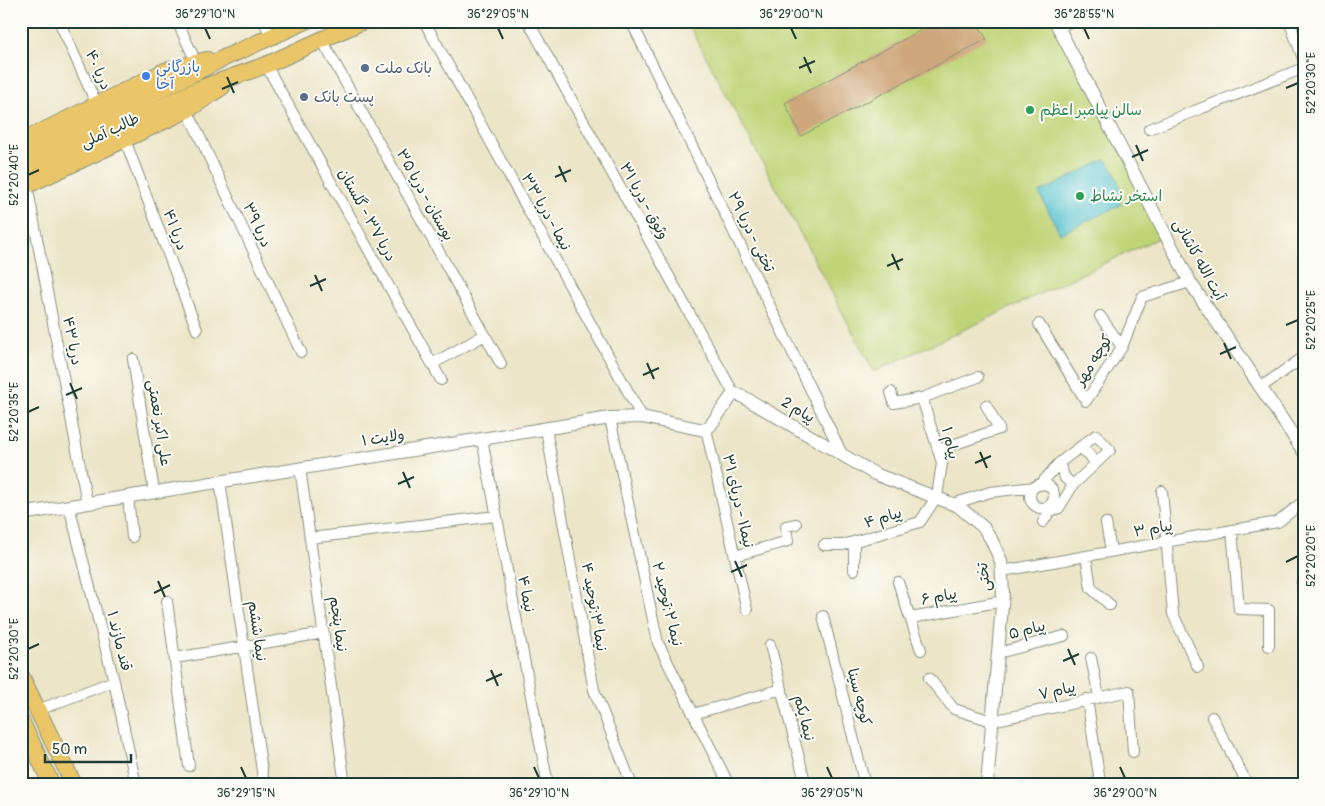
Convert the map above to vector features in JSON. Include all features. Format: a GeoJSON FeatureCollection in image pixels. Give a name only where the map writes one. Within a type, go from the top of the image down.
{"type":"FeatureCollection","features":[{"type":"Feature","properties":{"kind":"main road"},"geometry":{"type":"LineString","coordinates":[[21,142],[165,72],[196,62],[224,58],[306,21]]}},
{"type":"Feature","properties":{"kind":"main road"},"geometry":{"type":"LineString","coordinates":[[23,182],[125,140],[187,110],[211,96],[235,77],[363,21]]}},
{"type":"Feature","properties":{"kind":"main road","name":"طالب آملی"},"geometry":{"type":"LineString","coordinates":[[21,158],[224,58]]}},
{"type":"Feature","properties":{"kind":"main road","name":"طالب آملی"},"geometry":{"type":"LineString","coordinates":[[23,182],[199,89],[235,77]]}},
{"type":"Feature","properties":{"kind":"main road"},"geometry":{"type":"LineString","coordinates":[[21,676],[74,785]]}},
{"type":"Feature","properties":{"kind":"main road"},"geometry":{"type":"LineString","coordinates":[[21,721],[52,785]]}},
{"type":"Feature","properties":{"kind":"street","name":"دریا ۴۰"},"geometry":{"type":"LineString","coordinates":[[60,21],[97,105]]}},
{"type":"Feature","properties":{"kind":"street"},"geometry":{"type":"LineString","coordinates":[[177,21],[196,62]]}},
{"type":"Feature","properties":{"kind":"street"},"geometry":{"type":"LineString","coordinates":[[264,21],[271,38]]}},
{"type":"Feature","properties":{"kind":"street","name":"نیما - دریا ۳۳"},"geometry":{"type":"LineString","coordinates":[[424,21],[642,417]]}},
{"type":"Feature","properties":{"kind":"street","name":"وثوق - دریا ۳۱"},"geometry":{"type":"LineString","coordinates":[[528,21],[734,394]]}},
{"type":"Feature","properties":{"kind":"street","name":"تختی - دریا ۲۹"},"geometry":{"type":"LineString","coordinates":[[631,21],[843,457]]}},
{"type":"Feature","properties":{"kind":"street"},"geometry":{"type":"LineString","coordinates":[[1056,24],[1073,21]]}},
{"type":"Feature","properties":{"kind":"street"},"geometry":{"type":"LineString","coordinates":[[1289,21],[1304,61]]}},
{"type":"Feature","properties":{"kind":"street","name":"آیت الله کاشانی"},"geometry":{"type":"LineString","coordinates":[[1056,24],[1190,282],[1222,333],[1304,452]]}},
{"type":"Feature","properties":{"kind":"street","name":"بوستان - دریا ۳۵"},"geometry":{"type":"LineString","coordinates":[[322,40],[501,364]]}},
{"type":"Feature","properties":{"kind":"street","name":"دریا ۳۷ - گلستان"},"geometry":{"type":"LineString","coordinates":[[266,65],[441,380]]}},
{"type":"Feature","properties":{"kind":"street"},"geometry":{"type":"LineString","coordinates":[[1150,129],[1304,68]]}},
{"type":"Feature","properties":{"kind":"street","name":"دریا ۳۹"},"geometry":{"type":"LineString","coordinates":[[187,110],[301,352]]}},
{"type":"Feature","properties":{"kind":"street","name":"دریا ۴۱"},"geometry":{"type":"LineString","coordinates":[[125,140],[197,330]]}},
{"type":"Feature","properties":{"kind":"street","name":"دریا ۴۳"},"geometry":{"type":"LineString","coordinates":[[23,182],[87,503]]}},
{"type":"Feature","properties":{"kind":"street","name":"کوچه مهر"},"geometry":{"type":"LineString","coordinates":[[1039,324],[1086,401],[1122,347],[1142,297],[1190,282]]}},
{"type":"Feature","properties":{"kind":"street"},"geometry":{"type":"LineString","coordinates":[[1100,316],[1122,347]]}},
{"type":"Feature","properties":{"kind":"street"},"geometry":{"type":"LineString","coordinates":[[432,364],[485,335]]}},
{"type":"Feature","properties":{"kind":"street"},"geometry":{"type":"LineString","coordinates":[[1261,387],[1304,356]]}},
{"type":"Feature","properties":{"kind":"street","name":"علی اکبر نعمتی"},"geometry":{"type":"LineString","coordinates":[[133,359],[154,492]]}},
{"type":"Feature","properties":{"kind":"street"},"geometry":{"type":"LineString","coordinates":[[891,392],[894,403],[922,398],[978,377]]}},
{"type":"Feature","properties":{"kind":"street"},"geometry":{"type":"LineString","coordinates":[[706,429],[734,394]]}},
{"type":"Feature","properties":{"kind":"street","name":"پیام 2"},"geometry":{"type":"LineString","coordinates":[[734,394],[746,397],[843,457]]}},
{"type":"Feature","properties":{"kind":"street","name":"پیام ۱"},"geometry":{"type":"LineString","coordinates":[[922,398],[942,463],[937,496]]}},
{"type":"Feature","properties":{"kind":"street"},"geometry":{"type":"LineString","coordinates":[[938,450],[999,429],[986,405]]}},
{"type":"Feature","properties":{"kind":"street","name":"ولایت ۱"},"geometry":{"type":"LineString","coordinates":[[21,514],[610,418],[642,417],[706,429]]}},
{"type":"Feature","properties":{"kind":"street","name":"نیما ۲;توحید ۲"},"geometry":{"type":"LineString","coordinates":[[610,418],[658,643],[729,785]]}},
{"type":"Feature","properties":{"kind":"street","name":"نیما ۳;توحید ۴"},"geometry":{"type":"LineString","coordinates":[[546,428],[594,690],[632,785]]}},
{"type":"Feature","properties":{"kind":"street","name":"نیما۱ - دریای ۳۱"},"geometry":{"type":"LineString","coordinates":[[706,429],[747,610]]}},
{"type":"Feature","properties":{"kind":"street"},"geometry":{"type":"LineString","coordinates":[[1096,435],[1102,439],[1110,450],[1073,485],[1059,508],[1038,508],[1031,502],[1030,493],[1059,463],[1096,435]]}},
{"type":"Feature","properties":{"kind":"street","name":"نیما ۴"},"geometry":{"type":"LineString","coordinates":[[482,439],[548,785]]}},
{"type":"Feature","properties":{"kind":"street"},"geometry":{"type":"LineString","coordinates":[[1079,448],[1089,454],[1095,464]]}},
{"type":"Feature","properties":{"kind":"street","name":"تختی"},"geometry":{"type":"LineString","coordinates":[[843,457],[889,480],[937,496],[953,504],[984,528],[1001,561],[1003,600],[986,785]]}},
{"type":"Feature","properties":{"kind":"street"},"geometry":{"type":"LineString","coordinates":[[1059,463],[1065,478],[1073,485]]}},
{"type":"Feature","properties":{"kind":"street","name":"نیما پنجم"},"geometry":{"type":"LineString","coordinates":[[300,468],[345,785]]}},
{"type":"Feature","properties":{"kind":"street","name":"نیما ششم"},"geometry":{"type":"LineString","coordinates":[[220,482],[264,785]]}},
{"type":"Feature","properties":{"kind":"street"},"geometry":{"type":"LineString","coordinates":[[953,504],[990,492],[1045,485],[1053,490],[1054,500],[1043,522]]}},
{"type":"Feature","properties":{"kind":"street"},"geometry":{"type":"LineString","coordinates":[[1162,491],[1173,614],[1198,667]]}},
{"type":"Feature","properties":{"kind":"street"},"geometry":{"type":"LineString","coordinates":[[128,496],[132,537]]}},
{"type":"Feature","properties":{"kind":"street","name":"پیام ۴"},"geometry":{"type":"LineString","coordinates":[[824,545],[843,545],[920,522],[937,496]]}},
{"type":"Feature","properties":{"kind":"street","name":"پيام ۳"},"geometry":{"type":"LineString","coordinates":[[1002,571],[1278,522],[1304,502]]}},
{"type":"Feature","properties":{"kind":"street","name":"قند مازند ۱"},"geometry":{"type":"LineString","coordinates":[[69,506],[114,681],[135,785]]}},
{"type":"Feature","properties":{"kind":"street"},"geometry":{"type":"LineString","coordinates":[[310,538],[496,516]]}},
{"type":"Feature","properties":{"kind":"street"},"geometry":{"type":"LineString","coordinates":[[1106,523],[1111,551]]}},
{"type":"Feature","properties":{"kind":"street"},"geometry":{"type":"LineString","coordinates":[[735,556],[788,541],[786,526],[796,524]]}},
{"type":"Feature","properties":{"kind":"street"},"geometry":{"type":"LineString","coordinates":[[1232,530],[1239,609],[1269,610],[1269,646]]}},
{"type":"Feature","properties":{"kind":"street"},"geometry":{"type":"LineString","coordinates":[[854,542],[854,570]]}},
{"type":"Feature","properties":{"kind":"street"},"geometry":{"type":"LineString","coordinates":[[1086,556],[1091,588],[1110,605]]}},
{"type":"Feature","properties":{"kind":"street"},"geometry":{"type":"LineString","coordinates":[[898,582],[921,650]]}},
{"type":"Feature","properties":{"kind":"street","name":"پیام ۶"},"geometry":{"type":"LineString","coordinates":[[911,618],[1003,600]]}},
{"type":"Feature","properties":{"kind":"street"},"geometry":{"type":"LineString","coordinates":[[167,601],[188,766]]}},
{"type":"Feature","properties":{"kind":"street","name":"کوچه سینا"},"geometry":{"type":"LineString","coordinates":[[823,616],[865,785]]}},
{"type":"Feature","properties":{"kind":"street"},"geometry":{"type":"LineString","coordinates":[[175,658],[324,633]]}},
{"type":"Feature","properties":{"kind":"street","name":"پیام ۵"},"geometry":{"type":"LineString","coordinates":[[998,653],[1064,636]]}},
{"type":"Feature","properties":{"kind":"street"},"geometry":{"type":"LineString","coordinates":[[770,645],[782,689]]}},
{"type":"Feature","properties":{"kind":"street"},"geometry":{"type":"LineString","coordinates":[[1091,658],[1099,697]]}},
{"type":"Feature","properties":{"kind":"street"},"geometry":{"type":"LineString","coordinates":[[929,678],[954,709],[992,722]]}},
{"type":"Feature","properties":{"kind":"street"},"geometry":{"type":"LineString","coordinates":[[38,710],[114,681]]}},
{"type":"Feature","properties":{"kind":"street","name":"نیما یکم"},"geometry":{"type":"LineString","coordinates":[[693,714],[782,689],[806,785]]}},
{"type":"Feature","properties":{"kind":"street","name":"پیام ۷"},"geometry":{"type":"LineString","coordinates":[[992,722],[1129,691],[1133,752]]}},
{"type":"Feature","properties":{"kind":"street"},"geometry":{"type":"LineString","coordinates":[[1087,699],[1100,782]]}},
{"type":"Feature","properties":{"kind":"street"},"geometry":{"type":"LineString","coordinates":[[1212,717],[1248,785]]}},
{"type":"Feature","properties":{"kind":"green space"},"geometry":{"type":"Polygon","coordinates":[[[687,21],[1055,21],[1165,235],[874,372],[687,21]]]}},
{"type":"Feature","properties":{"kind":"water","name":"استخر نشاط"},"geometry":{"type":"Polygon","coordinates":[[[1106,159],[1114,171],[1122,192],[1118,198],[1121,205],[1060,234],[1039,193],[1106,159]]]}},
{"type":"Feature","properties":{"kind":"building"},"geometry":{"type":"Polygon","coordinates":[[[938,21],[976,21],[987,39],[801,136],[785,103],[938,21]]]}},
{"type":"Feature","properties":{"kind":"place","name":"بانک ملت"},"geometry":{"type":"Point","coordinates":[365,68]}},
{"type":"Feature","properties":{"kind":"place","name":"بازرگانی آخا"},"geometry":{"type":"Point","coordinates":[146,76]}},
{"type":"Feature","properties":{"kind":"place","name":"پست بانک"},"geometry":{"type":"Point","coordinates":[304,97]}},
{"type":"Feature","properties":{"kind":"place","name":"سالن پیامبر اعظم"},"geometry":{"type":"Point","coordinates":[1030,110]}},
{"type":"Feature","properties":{"kind":"place","name":"استخر نشاط"},"geometry":{"type":"Point","coordinates":[1080,196]}}]}
